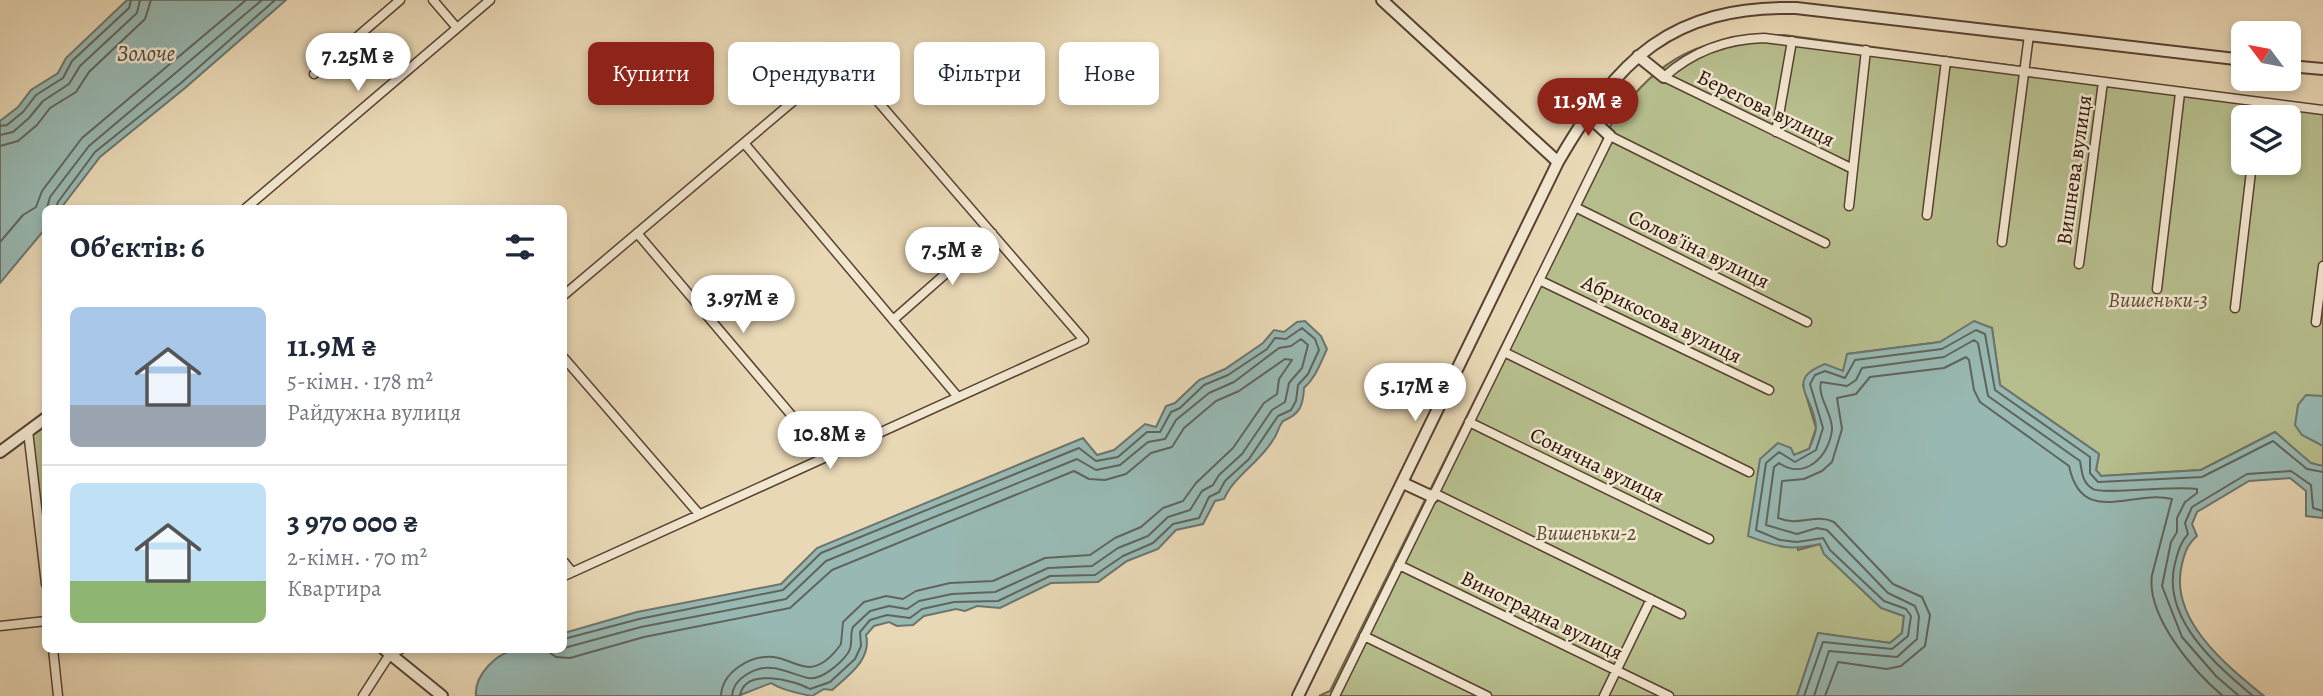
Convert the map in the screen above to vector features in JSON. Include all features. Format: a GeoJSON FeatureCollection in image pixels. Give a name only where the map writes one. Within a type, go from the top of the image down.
{"type":"FeatureCollection","features":[{"type":"Feature","properties":{"kind":"street"},"geometry":{"type":"LineString","coordinates":[[314,74],[400,0]]}},
{"type":"Feature","properties":{"kind":"street"},"geometry":{"type":"LineString","coordinates":[[433,0],[457,28]]}},
{"type":"Feature","properties":{"kind":"street"},"geometry":{"type":"LineString","coordinates":[[254,205],[490,0]]}},
{"type":"Feature","properties":{"kind":"street"},"geometry":{"type":"LineString","coordinates":[[1382,0],[1558,162]]}},
{"type":"Feature","properties":{"kind":"street"},"geometry":{"type":"LineString","coordinates":[[1298,696],[1558,162],[1586,114],[1610,82],[1638,56],[1679,30],[1719,14],[1757,8],[1796,8],[2231,58]]}},
{"type":"Feature","properties":{"kind":"street"},"geometry":{"type":"LineString","coordinates":[[2003,242],[2029,35]]}},
{"type":"Feature","properties":{"kind":"street"},"geometry":{"type":"LineString","coordinates":[[1638,56],[1664,77],[1690,57],[1712,48],[1744,39],[1792,41],[2323,110]]}},
{"type":"Feature","properties":{"kind":"street"},"geometry":{"type":"LineString","coordinates":[[1776,132],[1792,41]]}},
{"type":"Feature","properties":{"kind":"street"},"geometry":{"type":"LineString","coordinates":[[1849,206],[1866,50]]}},
{"type":"Feature","properties":{"kind":"street"},"geometry":{"type":"LineString","coordinates":[[567,292],[842,60],[1084,340],[568,574]]}},
{"type":"Feature","properties":{"kind":"street"},"geometry":{"type":"LineString","coordinates":[[1927,215],[1946,61]]}},
{"type":"Feature","properties":{"kind":"street"},"geometry":{"type":"LineString","coordinates":[[2301,66],[2323,69]]}},
{"type":"Feature","properties":{"kind":"street","name":"Берегова вулиця"},"geometry":{"type":"LineString","coordinates":[[1664,77],[1853,169]]}},
{"type":"Feature","properties":{"kind":"street","name":"Вишнева вулиця"},"geometry":{"type":"LineString","coordinates":[[2079,264],[2103,82]]}},
{"type":"Feature","properties":{"kind":"street"},"geometry":{"type":"LineString","coordinates":[[2157,289],[2180,93]]}},
{"type":"Feature","properties":{"kind":"street"},"geometry":{"type":"LineString","coordinates":[[1586,114],[1610,136],[1825,243]]}},
{"type":"Feature","properties":{"kind":"street"},"geometry":{"type":"LineString","coordinates":[[1335,696],[1610,136]]}},
{"type":"Feature","properties":{"kind":"street"},"geometry":{"type":"LineString","coordinates":[[744,143],[958,397]]}},
{"type":"Feature","properties":{"kind":"street"},"geometry":{"type":"LineString","coordinates":[[2235,308],[2251,175]]}},
{"type":"Feature","properties":{"kind":"street","name":"Соловʼїна вулиця"},"geometry":{"type":"LineString","coordinates":[[1575,207],[1807,322]]}},
{"type":"Feature","properties":{"kind":"street"},"geometry":{"type":"LineString","coordinates":[[637,233],[826,456]]}},
{"type":"Feature","properties":{"kind":"street"},"geometry":{"type":"LineString","coordinates":[[893,320],[992,233]]}},
{"type":"Feature","properties":{"kind":"street"},"geometry":{"type":"LineString","coordinates":[[2316,322],[2323,266]]}},
{"type":"Feature","properties":{"kind":"street","name":"Абрикосова вулиця"},"geometry":{"type":"LineString","coordinates":[[1539,280],[1769,390]]}},
{"type":"Feature","properties":{"kind":"street"},"geometry":{"type":"LineString","coordinates":[[1504,352],[1749,472]]}},
{"type":"Feature","properties":{"kind":"street"},"geometry":{"type":"LineString","coordinates":[[567,361],[699,514]]}},
{"type":"Feature","properties":{"kind":"street"},"geometry":{"type":"LineString","coordinates":[[0,452],[42,421]]}},
{"type":"Feature","properties":{"kind":"street","name":"Сонячна вулиця"},"geometry":{"type":"LineString","coordinates":[[1469,422],[1709,539]]}},
{"type":"Feature","properties":{"kind":"street"},"geometry":{"type":"LineString","coordinates":[[28,431],[42,550]]}},
{"type":"Feature","properties":{"kind":"street"},"geometry":{"type":"LineString","coordinates":[[1403,483],[1434,495],[1681,614]]}},
{"type":"Feature","properties":{"kind":"street","name":"Виноградна вулиця"},"geometry":{"type":"LineString","coordinates":[[1399,565],[1669,696]]}},
{"type":"Feature","properties":{"kind":"street"},"geometry":{"type":"LineString","coordinates":[[1604,696],[1651,599]]}},
{"type":"Feature","properties":{"kind":"street"},"geometry":{"type":"LineString","coordinates":[[0,626],[42,621]]}},
{"type":"Feature","properties":{"kind":"street"},"geometry":{"type":"LineString","coordinates":[[1364,636],[1487,696]]}},
{"type":"Feature","properties":{"kind":"street"},"geometry":{"type":"LineString","coordinates":[[53,653],[58,696]]}},
{"type":"Feature","properties":{"kind":"street"},"geometry":{"type":"LineString","coordinates":[[363,696],[391,653]]}},
{"type":"Feature","properties":{"kind":"street"},"geometry":{"type":"LineString","coordinates":[[394,653],[442,696]]}},
{"type":"Feature","properties":{"kind":"green space"},"geometry":{"type":"Polygon","coordinates":[[[1784,35],[2323,107],[2323,466],[2311,464],[2275,432],[2201,470],[2101,476],[2096,470],[2099,454],[2000,385],[1992,328],[1974,322],[1940,342],[1848,354],[1844,372],[1836,369],[1803,385],[1816,428],[1809,449],[1794,455],[1798,550],[1820,544],[1824,554],[1881,608],[1904,616],[1902,633],[1890,643],[1818,633],[1797,696],[1319,696],[1330,691],[1613,122],[1641,87],[1658,71],[1695,50],[1736,38],[1784,35]]]}},
{"type":"Feature","properties":{"kind":"green space"},"geometry":{"type":"Polygon","coordinates":[[[42,423],[42,551],[31,432],[42,423]]]}},
{"type":"Feature","properties":{"kind":"water","name":"Золоче"},"geometry":{"type":"Polygon","coordinates":[[[127,0],[286,0],[100,157],[63,205],[42,205],[42,233],[0,283],[0,121],[18,107],[31,90],[58,73],[66,58],[127,0]]]}},
{"type":"Feature","properties":{"kind":"water"},"geometry":{"type":"Polygon","coordinates":[[[1305,321],[1321,336],[1327,349],[1315,375],[1304,388],[1303,400],[1297,412],[1283,421],[1268,448],[1234,483],[1224,499],[1215,501],[1203,524],[1176,530],[1158,549],[1127,561],[1098,582],[1051,583],[1000,608],[977,606],[965,611],[956,609],[924,616],[913,625],[897,626],[889,622],[874,626],[866,635],[866,652],[858,666],[832,690],[824,689],[812,696],[771,683],[738,696],[476,696],[476,688],[483,673],[506,653],[567,653],[567,632],[637,612],[781,584],[817,548],[1083,438],[1097,455],[1114,450],[1145,424],[1156,427],[1166,406],[1175,403],[1199,380],[1225,369],[1263,343],[1274,330],[1284,332],[1297,322],[1305,321]]]}},
{"type":"Feature","properties":{"kind":"water"},"geometry":{"type":"Polygon","coordinates":[[[1974,321],[1992,328],[2000,385],[2099,454],[2096,470],[2101,476],[2201,470],[2275,432],[2311,463],[2323,466],[2323,518],[2306,516],[2306,491],[2290,478],[2249,481],[2197,512],[2192,524],[2197,536],[2187,549],[2182,564],[2180,584],[2184,603],[2192,622],[2204,639],[2233,670],[2264,696],[1797,696],[1818,633],[1890,643],[1902,633],[1904,616],[1881,608],[1824,554],[1820,544],[1783,547],[1748,536],[1760,459],[1778,443],[1791,448],[1794,455],[1809,449],[1816,427],[1803,383],[1813,370],[1825,364],[1843,371],[1847,354],[1940,342],[1974,321]]]}},
{"type":"Feature","properties":{"kind":"water"},"geometry":{"type":"Polygon","coordinates":[[[2306,395],[2323,396],[2323,446],[2302,435],[2295,425],[2298,405],[2306,395]]]}},
{"type":"Feature","properties":{"kind":"park label","name":"Вишеньки-3"},"geometry":{"type":"Point","coordinates":[2158,300]}},
{"type":"Feature","properties":{"kind":"park label","name":"Вишеньки-2"},"geometry":{"type":"Point","coordinates":[1586,533]}}]}
